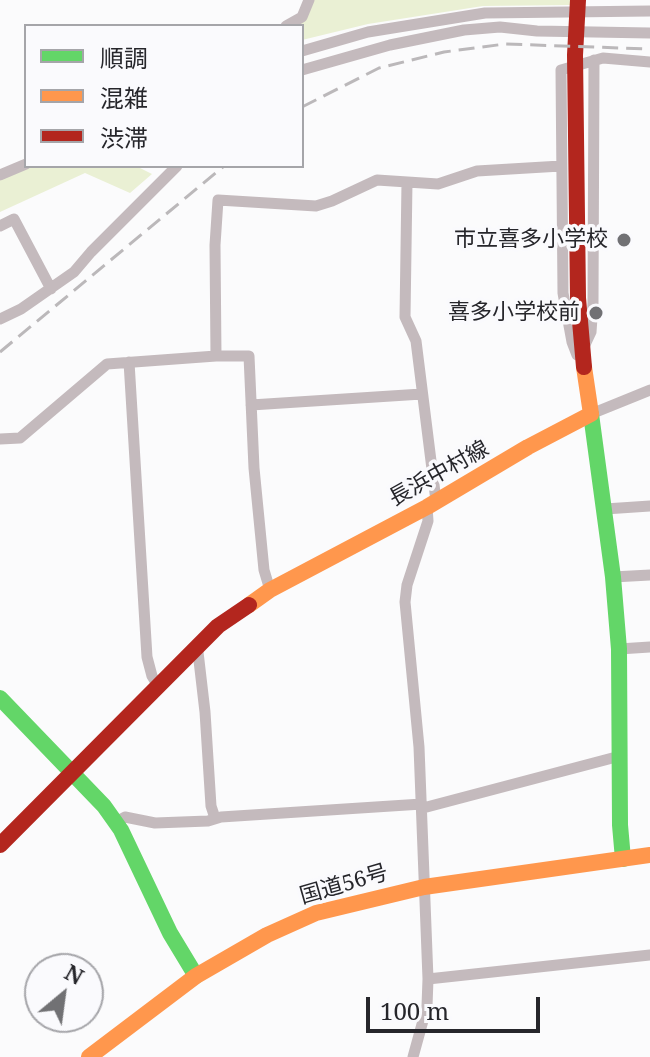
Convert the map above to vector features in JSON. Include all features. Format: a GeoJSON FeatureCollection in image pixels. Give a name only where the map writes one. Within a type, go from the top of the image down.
{"type":"FeatureCollection","features":[{"type":"Feature","properties":{"kind":"main road"},"geometry":{"type":"LineString","coordinates":[[577,12],[568,168],[582,353],[605,509],[619,649],[623,859]]}},
{"type":"Feature","properties":{"kind":"main road","name":"長浜中村線"},"geometry":{"type":"LineString","coordinates":[[0,845],[218,626],[270,590],[432,504],[591,414]]}},
{"type":"Feature","properties":{"kind":"main road"},"geometry":{"type":"LineString","coordinates":[[1,701],[116,822],[170,933],[196,976]]}},
{"type":"Feature","properties":{"kind":"main road","name":"国道56号"},"geometry":{"type":"LineString","coordinates":[[89,1057],[196,976],[267,935],[316,913],[424,887],[650,855]]}},
{"type":"Feature","properties":{"kind":"street"},"geometry":{"type":"LineString","coordinates":[[290,24],[302,17],[309,0]]}},
{"type":"Feature","properties":{"kind":"street"},"geometry":{"type":"LineString","coordinates":[[304,50],[368,32],[485,13],[650,11]]}},
{"type":"Feature","properties":{"kind":"street"},"geometry":{"type":"LineString","coordinates":[[304,69],[390,45],[464,30],[500,27],[537,31],[650,33]]}},
{"type":"Feature","properties":{"kind":"street"},"geometry":{"type":"LineString","coordinates":[[216,356],[215,245],[218,200],[316,206],[377,180],[438,184],[477,171],[568,168],[561,70],[603,58],[650,62]]}},
{"type":"Feature","properties":{"kind":"street"},"geometry":{"type":"LineString","coordinates":[[585,375],[572,342],[594,60]]}},
{"type":"Feature","properties":{"kind":"street"},"geometry":{"type":"LineString","coordinates":[[0,175],[24,165]]}},
{"type":"Feature","properties":{"kind":"street"},"geometry":{"type":"LineString","coordinates":[[0,319],[21,309],[74,272],[175,168]]}},
{"type":"Feature","properties":{"kind":"street"},"geometry":{"type":"LineString","coordinates":[[407,182],[405,317],[416,341],[430,440],[432,504],[407,585],[405,602],[423,806],[428,979],[427,1006],[413,1057]]}},
{"type":"Feature","properties":{"kind":"street"},"geometry":{"type":"LineString","coordinates":[[0,226],[14,219],[51,289]]}},
{"type":"Feature","properties":{"kind":"street"},"geometry":{"type":"LineString","coordinates":[[0,439],[20,438],[107,364],[249,356],[263,555],[270,590]]}},
{"type":"Feature","properties":{"kind":"street"},"geometry":{"type":"LineString","coordinates":[[129,362],[147,657],[158,686]]}},
{"type":"Feature","properties":{"kind":"street"},"geometry":{"type":"LineString","coordinates":[[591,414],[650,390]]}},
{"type":"Feature","properties":{"kind":"street"},"geometry":{"type":"LineString","coordinates":[[251,405],[422,394]]}},
{"type":"Feature","properties":{"kind":"street"},"geometry":{"type":"LineString","coordinates":[[605,509],[650,506]]}},
{"type":"Feature","properties":{"kind":"street"},"geometry":{"type":"LineString","coordinates":[[613,577],[650,575]]}},
{"type":"Feature","properties":{"kind":"street"},"geometry":{"type":"LineString","coordinates":[[619,649],[650,647]]}},
{"type":"Feature","properties":{"kind":"street"},"geometry":{"type":"LineString","coordinates":[[195,649],[198,652],[211,806],[215,818]]}},
{"type":"Feature","properties":{"kind":"street"},"geometry":{"type":"LineString","coordinates":[[116,822],[125,817],[155,823],[423,806],[620,756]]}},
{"type":"Feature","properties":{"kind":"street"},"geometry":{"type":"LineString","coordinates":[[428,979],[650,955]]}},
{"type":"Feature","properties":{"kind":"green space"},"geometry":{"type":"Polygon","coordinates":[[[310,0],[571,0],[571,5],[483,6],[368,24],[304,40],[304,24],[300,24],[310,0]]]}},
{"type":"Feature","properties":{"kind":"green space"},"geometry":{"type":"Polygon","coordinates":[[[27,168],[140,168],[152,174],[130,193],[85,173],[0,212],[0,180],[27,168]]]}},
{"type":"Feature","properties":{"kind":"railway"},"geometry":{"type":"LineString","coordinates":[[304,106],[379,68],[444,52],[505,44],[650,49]]}},
{"type":"Feature","properties":{"kind":"railway"},"geometry":{"type":"LineString","coordinates":[[0,352],[222,168]]}},
{"type":"Feature","properties":{"kind":"traffic: fast"},"geometry":{"type":"LineString","coordinates":[[591,414],[613,577],[619,649],[623,859]]}},
{"type":"Feature","properties":{"kind":"traffic: fast"},"geometry":{"type":"LineString","coordinates":[[0,698],[104,806],[121,830],[170,933],[196,976]]}},
{"type":"Feature","properties":{"kind":"traffic: slow"},"geometry":{"type":"LineString","coordinates":[[249,605],[270,590],[427,507],[591,414],[584,367]]}},
{"type":"Feature","properties":{"kind":"traffic: slow"},"geometry":{"type":"LineString","coordinates":[[89,1057],[196,976],[267,935],[316,913],[424,887],[650,855]]}},
{"type":"Feature","properties":{"kind":"traffic: jam"},"geometry":{"type":"LineString","coordinates":[[578,0],[575,55],[578,298],[584,367]]}},
{"type":"Feature","properties":{"kind":"traffic: jam"},"geometry":{"type":"LineString","coordinates":[[0,845],[218,626],[249,605]]}},
{"type":"Feature","properties":{"kind":"place","name":"市立喜多小学校"},"geometry":{"type":"Point","coordinates":[624,240]}},
{"type":"Feature","properties":{"kind":"place","name":"喜多小学校前"},"geometry":{"type":"Point","coordinates":[596,313]}}]}
